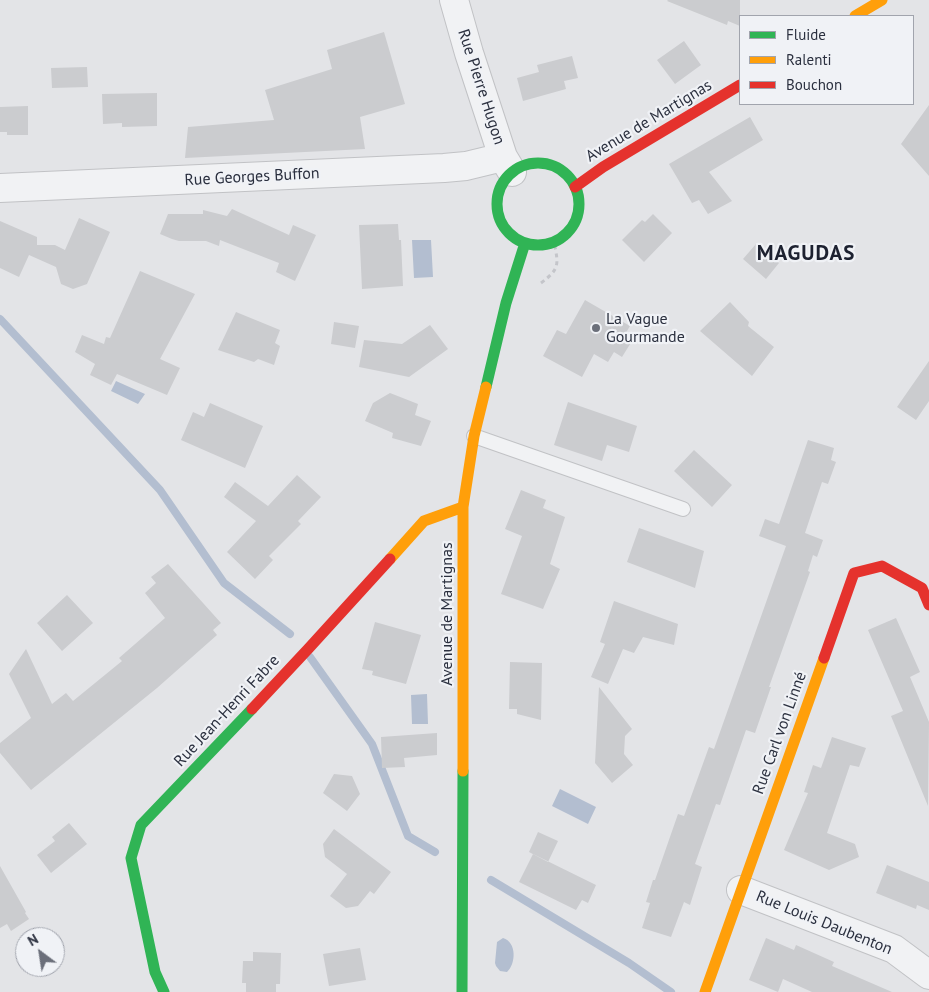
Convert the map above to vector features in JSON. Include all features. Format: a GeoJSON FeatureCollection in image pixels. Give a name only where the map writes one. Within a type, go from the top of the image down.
{"type":"FeatureCollection","features":[{"type":"Feature","properties":{"kind":"street","name":"Rue Pierre Hugon"},"geometry":{"type":"LineString","coordinates":[[454,0],[469,53],[507,165]]}},
{"type":"Feature","properties":{"kind":"street"},"geometry":{"type":"LineString","coordinates":[[857,15],[882,0]]}},
{"type":"Feature","properties":{"kind":"street","name":"Avenue de Martignas"},"geometry":{"type":"LineString","coordinates":[[575,187],[603,167],[739,86]]}},
{"type":"Feature","properties":{"kind":"street"},"geometry":{"type":"LineString","coordinates":[[548,164],[569,176],[575,187],[579,200],[578,213],[573,226],[564,236],[552,242],[538,245],[525,243],[505,229],[499,218],[498,193],[504,181],[507,165],[548,164]]}},
{"type":"Feature","properties":{"kind":"street","name":"Rue Georges Buffon"},"geometry":{"type":"LineString","coordinates":[[0,188],[507,165]]}},
{"type":"Feature","properties":{"kind":"street","name":"Avenue de Martignas"},"geometry":{"type":"LineString","coordinates":[[462,992],[463,507],[474,436],[506,303],[525,243]]}},
{"type":"Feature","properties":{"kind":"street","name":"Rue Jean-Henri Fabre"},"geometry":{"type":"LineString","coordinates":[[164,992],[155,972],[131,858],[141,825],[309,648],[424,521],[463,507]]}},
{"type":"Feature","properties":{"kind":"street","name":"Rue Carl von Linné"},"geometry":{"type":"LineString","coordinates":[[705,992],[854,573],[882,566],[922,588],[929,605]]}},
{"type":"Feature","properties":{"kind":"street","name":"Rue Louis Daubenton"},"geometry":{"type":"LineString","coordinates":[[741,890],[894,949],[929,975]]}},
{"type":"Feature","properties":{"kind":"lane"},"geometry":{"type":"LineString","coordinates":[[474,436],[683,508]]}},
{"type":"Feature","properties":{"kind":"path"},"geometry":{"type":"LineString","coordinates":[[538,286],[552,274],[558,262],[554,241]]}},
{"type":"Feature","properties":{"kind":"water"},"geometry":{"type":"Polygon","coordinates":[[[412,240],[431,240],[433,277],[414,278],[412,240]]]}},
{"type":"Feature","properties":{"kind":"water"},"geometry":{"type":"Polygon","coordinates":[[[116,381],[145,394],[138,404],[111,391],[116,381]]]}},
{"type":"Feature","properties":{"kind":"water"},"geometry":{"type":"Polygon","coordinates":[[[427,694],[428,724],[412,724],[411,695],[427,694]]]}},
{"type":"Feature","properties":{"kind":"water"},"geometry":{"type":"Polygon","coordinates":[[[560,789],[596,807],[588,824],[552,806],[560,789]]]}},
{"type":"Feature","properties":{"kind":"water"},"geometry":{"type":"Polygon","coordinates":[[[503,938],[511,944],[514,954],[512,964],[507,972],[500,971],[495,963],[497,942],[503,938]]]}},
{"type":"Feature","properties":{"kind":"building"},"geometry":{"type":"Polygon","coordinates":[[[740,0],[739,26],[728,21],[727,25],[667,1],[740,0]]]}},
{"type":"Feature","properties":{"kind":"building"},"geometry":{"type":"Polygon","coordinates":[[[384,32],[405,104],[360,117],[365,149],[185,158],[188,127],[274,120],[265,90],[332,69],[327,50],[384,32]]]}},
{"type":"Feature","properties":{"kind":"building"},"geometry":{"type":"Polygon","coordinates":[[[684,41],[701,65],[675,84],[657,60],[684,41]]]}},
{"type":"Feature","properties":{"kind":"building"},"geometry":{"type":"Polygon","coordinates":[[[572,56],[578,78],[564,81],[566,89],[523,101],[517,78],[539,72],[537,65],[572,56]]]}},
{"type":"Feature","properties":{"kind":"building"},"geometry":{"type":"Polygon","coordinates":[[[87,67],[88,87],[52,88],[51,68],[87,67]]]}},
{"type":"Feature","properties":{"kind":"building"},"geometry":{"type":"Polygon","coordinates":[[[157,93],[157,126],[122,127],[122,123],[103,124],[102,94],[157,93]]]}},
{"type":"Feature","properties":{"kind":"building"},"geometry":{"type":"Polygon","coordinates":[[[929,105],[929,176],[901,144],[929,105]]]}},
{"type":"Feature","properties":{"kind":"building"},"geometry":{"type":"Polygon","coordinates":[[[28,106],[28,135],[7,135],[7,132],[0,132],[0,107],[28,106]]]}},
{"type":"Feature","properties":{"kind":"building"},"geometry":{"type":"Polygon","coordinates":[[[750,117],[763,140],[709,172],[732,201],[708,214],[699,200],[692,203],[669,164],[750,117]]]}},
{"type":"Feature","properties":{"kind":"building"},"geometry":{"type":"Polygon","coordinates":[[[232,209],[289,235],[293,225],[316,235],[295,281],[276,272],[279,263],[220,240],[219,246],[206,241],[179,241],[160,234],[168,214],[203,214],[203,210],[227,216],[232,209]]]}},
{"type":"Feature","properties":{"kind":"building"},"geometry":{"type":"Polygon","coordinates":[[[653,214],[672,233],[644,262],[622,240],[642,220],[645,222],[653,214]]]}},
{"type":"Feature","properties":{"kind":"building"},"geometry":{"type":"Polygon","coordinates":[[[79,218],[110,232],[87,284],[73,289],[61,284],[56,267],[29,255],[19,277],[0,268],[0,221],[37,237],[37,245],[55,245],[65,250],[79,218]]]}},
{"type":"Feature","properties":{"kind":"building"},"geometry":{"type":"Polygon","coordinates":[[[398,224],[399,240],[401,240],[403,286],[362,289],[359,225],[398,224]]]}},
{"type":"Feature","properties":{"kind":"building"},"geometry":{"type":"Polygon","coordinates":[[[756,244],[779,263],[766,279],[743,259],[756,244]]]}},
{"type":"Feature","properties":{"kind":"building"},"geometry":{"type":"Polygon","coordinates":[[[140,271],[195,294],[160,359],[180,368],[167,395],[117,374],[111,385],[90,375],[95,364],[75,352],[82,335],[104,344],[106,337],[110,338],[140,271]]]}},
{"type":"Feature","properties":{"kind":"building"},"geometry":{"type":"Polygon","coordinates":[[[585,300],[630,326],[624,336],[632,341],[622,357],[614,352],[608,362],[594,354],[582,377],[543,356],[557,330],[566,334],[585,300]]]}},
{"type":"Feature","properties":{"kind":"building"},"geometry":{"type":"Polygon","coordinates":[[[730,302],[749,322],[748,326],[774,347],[752,376],[700,331],[730,302]]]}},
{"type":"Feature","properties":{"kind":"building"},"geometry":{"type":"Polygon","coordinates":[[[236,312],[280,330],[275,343],[280,346],[274,365],[258,359],[254,362],[218,350],[236,312]]]}},
{"type":"Feature","properties":{"kind":"building"},"geometry":{"type":"Polygon","coordinates":[[[334,322],[359,326],[355,348],[331,344],[334,322]]]}},
{"type":"Feature","properties":{"kind":"building"},"geometry":{"type":"Polygon","coordinates":[[[430,325],[448,349],[409,377],[359,367],[364,340],[402,344],[430,325]]]}},
{"type":"Feature","properties":{"kind":"building"},"geometry":{"type":"Polygon","coordinates":[[[929,361],[929,401],[916,420],[897,407],[929,361]]]}},
{"type":"Feature","properties":{"kind":"building"},"geometry":{"type":"Polygon","coordinates":[[[390,393],[418,404],[415,415],[431,421],[421,446],[392,438],[393,433],[365,421],[373,403],[390,393]]]}},
{"type":"Feature","properties":{"kind":"building"},"geometry":{"type":"Polygon","coordinates":[[[568,402],[637,426],[629,452],[607,445],[602,461],[554,445],[568,402]]]}},
{"type":"Feature","properties":{"kind":"building"},"geometry":{"type":"Polygon","coordinates":[[[210,403],[263,426],[245,468],[181,440],[193,412],[204,417],[210,403]]]}},
{"type":"Feature","properties":{"kind":"building"},"geometry":{"type":"Polygon","coordinates":[[[808,440],[834,448],[831,460],[836,462],[828,484],[822,482],[805,533],[823,540],[817,557],[813,555],[808,571],[810,572],[769,687],[771,687],[755,733],[746,730],[720,805],[716,804],[695,864],[702,867],[690,905],[684,902],[671,937],[642,928],[650,903],[646,902],[678,814],[684,816],[709,747],[714,749],[786,546],[759,536],[765,519],[779,524],[808,440]]]}},
{"type":"Feature","properties":{"kind":"building"},"geometry":{"type":"Polygon","coordinates":[[[694,450],[732,485],[712,507],[674,471],[694,450]]]}},
{"type":"Feature","properties":{"kind":"building"},"geometry":{"type":"Polygon","coordinates":[[[297,475],[321,497],[298,521],[301,524],[269,556],[273,560],[255,579],[227,552],[256,521],[224,497],[235,482],[268,506],[297,475]]]}},
{"type":"Feature","properties":{"kind":"building"},"geometry":{"type":"Polygon","coordinates":[[[521,490],[546,500],[543,508],[565,517],[550,564],[560,569],[543,609],[501,594],[522,536],[505,529],[521,490]]]}},
{"type":"Feature","properties":{"kind":"building"},"geometry":{"type":"Polygon","coordinates":[[[639,528],[704,551],[695,588],[627,562],[639,528]]]}},
{"type":"Feature","properties":{"kind":"building"},"geometry":{"type":"Polygon","coordinates":[[[168,564],[221,623],[213,630],[217,635],[157,688],[31,790],[0,753],[0,743],[31,718],[9,674],[26,649],[52,704],[66,693],[73,701],[122,661],[119,658],[165,618],[145,593],[156,583],[151,577],[168,564]]]}},
{"type":"Feature","properties":{"kind":"building"},"geometry":{"type":"Polygon","coordinates":[[[67,595],[93,623],[62,651],[37,623],[67,595]]]}},
{"type":"Feature","properties":{"kind":"building"},"geometry":{"type":"Polygon","coordinates":[[[614,601],[678,624],[674,645],[643,637],[634,653],[623,649],[608,684],[591,677],[605,644],[600,642],[614,601]]]}},
{"type":"Feature","properties":{"kind":"building"},"geometry":{"type":"Polygon","coordinates":[[[896,618],[920,672],[910,677],[929,722],[928,806],[891,716],[903,711],[868,630],[896,618]]]}},
{"type":"Feature","properties":{"kind":"building"},"geometry":{"type":"Polygon","coordinates":[[[375,622],[421,635],[406,684],[372,675],[373,671],[362,669],[375,622]]]}},
{"type":"Feature","properties":{"kind":"building"},"geometry":{"type":"Polygon","coordinates":[[[510,662],[542,663],[541,720],[517,714],[517,709],[509,709],[510,662]]]}},
{"type":"Feature","properties":{"kind":"building"},"geometry":{"type":"Polygon","coordinates":[[[599,687],[632,729],[625,736],[624,754],[633,765],[612,783],[595,763],[599,687]]]}},
{"type":"Feature","properties":{"kind":"building"},"geometry":{"type":"Polygon","coordinates":[[[437,733],[437,755],[404,758],[405,767],[382,768],[381,737],[437,733]]]}},
{"type":"Feature","properties":{"kind":"building"},"geometry":{"type":"Polygon","coordinates":[[[832,737],[866,748],[859,767],[850,765],[827,833],[855,844],[859,857],[829,870],[784,850],[808,793],[804,792],[813,765],[821,768],[832,737]]]}},
{"type":"Feature","properties":{"kind":"building"},"geometry":{"type":"Polygon","coordinates":[[[334,774],[352,776],[360,794],[347,811],[323,793],[334,774]]]}},
{"type":"Feature","properties":{"kind":"building"},"geometry":{"type":"Polygon","coordinates":[[[69,823],[87,844],[51,873],[37,855],[55,841],[52,837],[69,823]]]}},
{"type":"Feature","properties":{"kind":"building"},"geometry":{"type":"Polygon","coordinates":[[[334,829],[391,872],[374,894],[370,891],[358,906],[346,908],[330,896],[347,874],[325,857],[323,844],[334,829]]]}},
{"type":"Feature","properties":{"kind":"building"},"geometry":{"type":"Polygon","coordinates":[[[538,832],[558,841],[548,862],[529,852],[538,832]]]}},
{"type":"Feature","properties":{"kind":"building"},"geometry":{"type":"Polygon","coordinates":[[[533,854],[596,885],[588,903],[582,900],[576,910],[519,882],[533,854]]]}},
{"type":"Feature","properties":{"kind":"building"},"geometry":{"type":"Polygon","coordinates":[[[887,865],[929,882],[929,910],[917,905],[916,909],[876,893],[887,865]]]}},
{"type":"Feature","properties":{"kind":"building"},"geometry":{"type":"Polygon","coordinates":[[[0,866],[29,919],[11,931],[7,924],[0,928],[0,866]]]}},
{"type":"Feature","properties":{"kind":"building"},"geometry":{"type":"Polygon","coordinates":[[[766,938],[794,950],[796,945],[834,962],[832,966],[892,992],[812,992],[783,979],[778,992],[749,980],[766,938]]]}},
{"type":"Feature","properties":{"kind":"building"},"geometry":{"type":"Polygon","coordinates":[[[360,948],[366,980],[329,986],[323,954],[360,948]]]}},
{"type":"Feature","properties":{"kind":"building"},"geometry":{"type":"Polygon","coordinates":[[[253,952],[281,953],[280,984],[276,984],[276,992],[246,992],[246,983],[242,983],[243,961],[253,961],[253,952]]]}},
{"type":"Feature","properties":{"kind":"waterway"},"geometry":{"type":"LineString","coordinates":[[0,319],[160,490],[224,583],[290,634]]}},
{"type":"Feature","properties":{"kind":"waterway"},"geometry":{"type":"LineString","coordinates":[[310,657],[372,744],[408,836],[435,852]]}},
{"type":"Feature","properties":{"kind":"waterway"},"geometry":{"type":"LineString","coordinates":[[491,880],[629,963],[671,992]]}},
{"type":"Feature","properties":{"kind":"traffic: fast"},"geometry":{"type":"LineString","coordinates":[[538,163],[554,166],[567,175],[576,188],[579,204],[576,220],[567,233],[554,242],[538,245],[522,242],[509,233],[500,220],[497,204],[500,188],[509,175],[522,166],[538,163]]}},
{"type":"Feature","properties":{"kind":"traffic: fast"},"geometry":{"type":"LineString","coordinates":[[486,387],[506,303],[525,243]]}},
{"type":"Feature","properties":{"kind":"traffic: fast"},"geometry":{"type":"LineString","coordinates":[[164,992],[155,972],[131,858],[141,825],[252,709]]}},
{"type":"Feature","properties":{"kind":"traffic: fast"},"geometry":{"type":"LineString","coordinates":[[462,992],[463,771]]}},
{"type":"Feature","properties":{"kind":"traffic: slow"},"geometry":{"type":"LineString","coordinates":[[857,15],[882,0]]}},
{"type":"Feature","properties":{"kind":"traffic: slow"},"geometry":{"type":"LineString","coordinates":[[463,771],[463,507],[474,436],[486,387]]}},
{"type":"Feature","properties":{"kind":"traffic: slow"},"geometry":{"type":"LineString","coordinates":[[390,559],[424,521],[463,507]]}},
{"type":"Feature","properties":{"kind":"traffic: slow"},"geometry":{"type":"LineString","coordinates":[[705,992],[824,658]]}},
{"type":"Feature","properties":{"kind":"traffic: jam"},"geometry":{"type":"LineString","coordinates":[[575,187],[603,167],[739,86]]}},
{"type":"Feature","properties":{"kind":"traffic: jam"},"geometry":{"type":"LineString","coordinates":[[252,709],[390,559]]}},
{"type":"Feature","properties":{"kind":"traffic: jam"},"geometry":{"type":"LineString","coordinates":[[824,658],[854,573],[882,566],[922,588],[929,605]]}},
{"type":"Feature","properties":{"kind":"place","name":"La Vague Gourmande"},"geometry":{"type":"Point","coordinates":[596,328]}},
{"type":"Feature","properties":{"kind":"district","name":"MAGUDAS"},"geometry":{"type":"Point","coordinates":[806,254]}}]}
